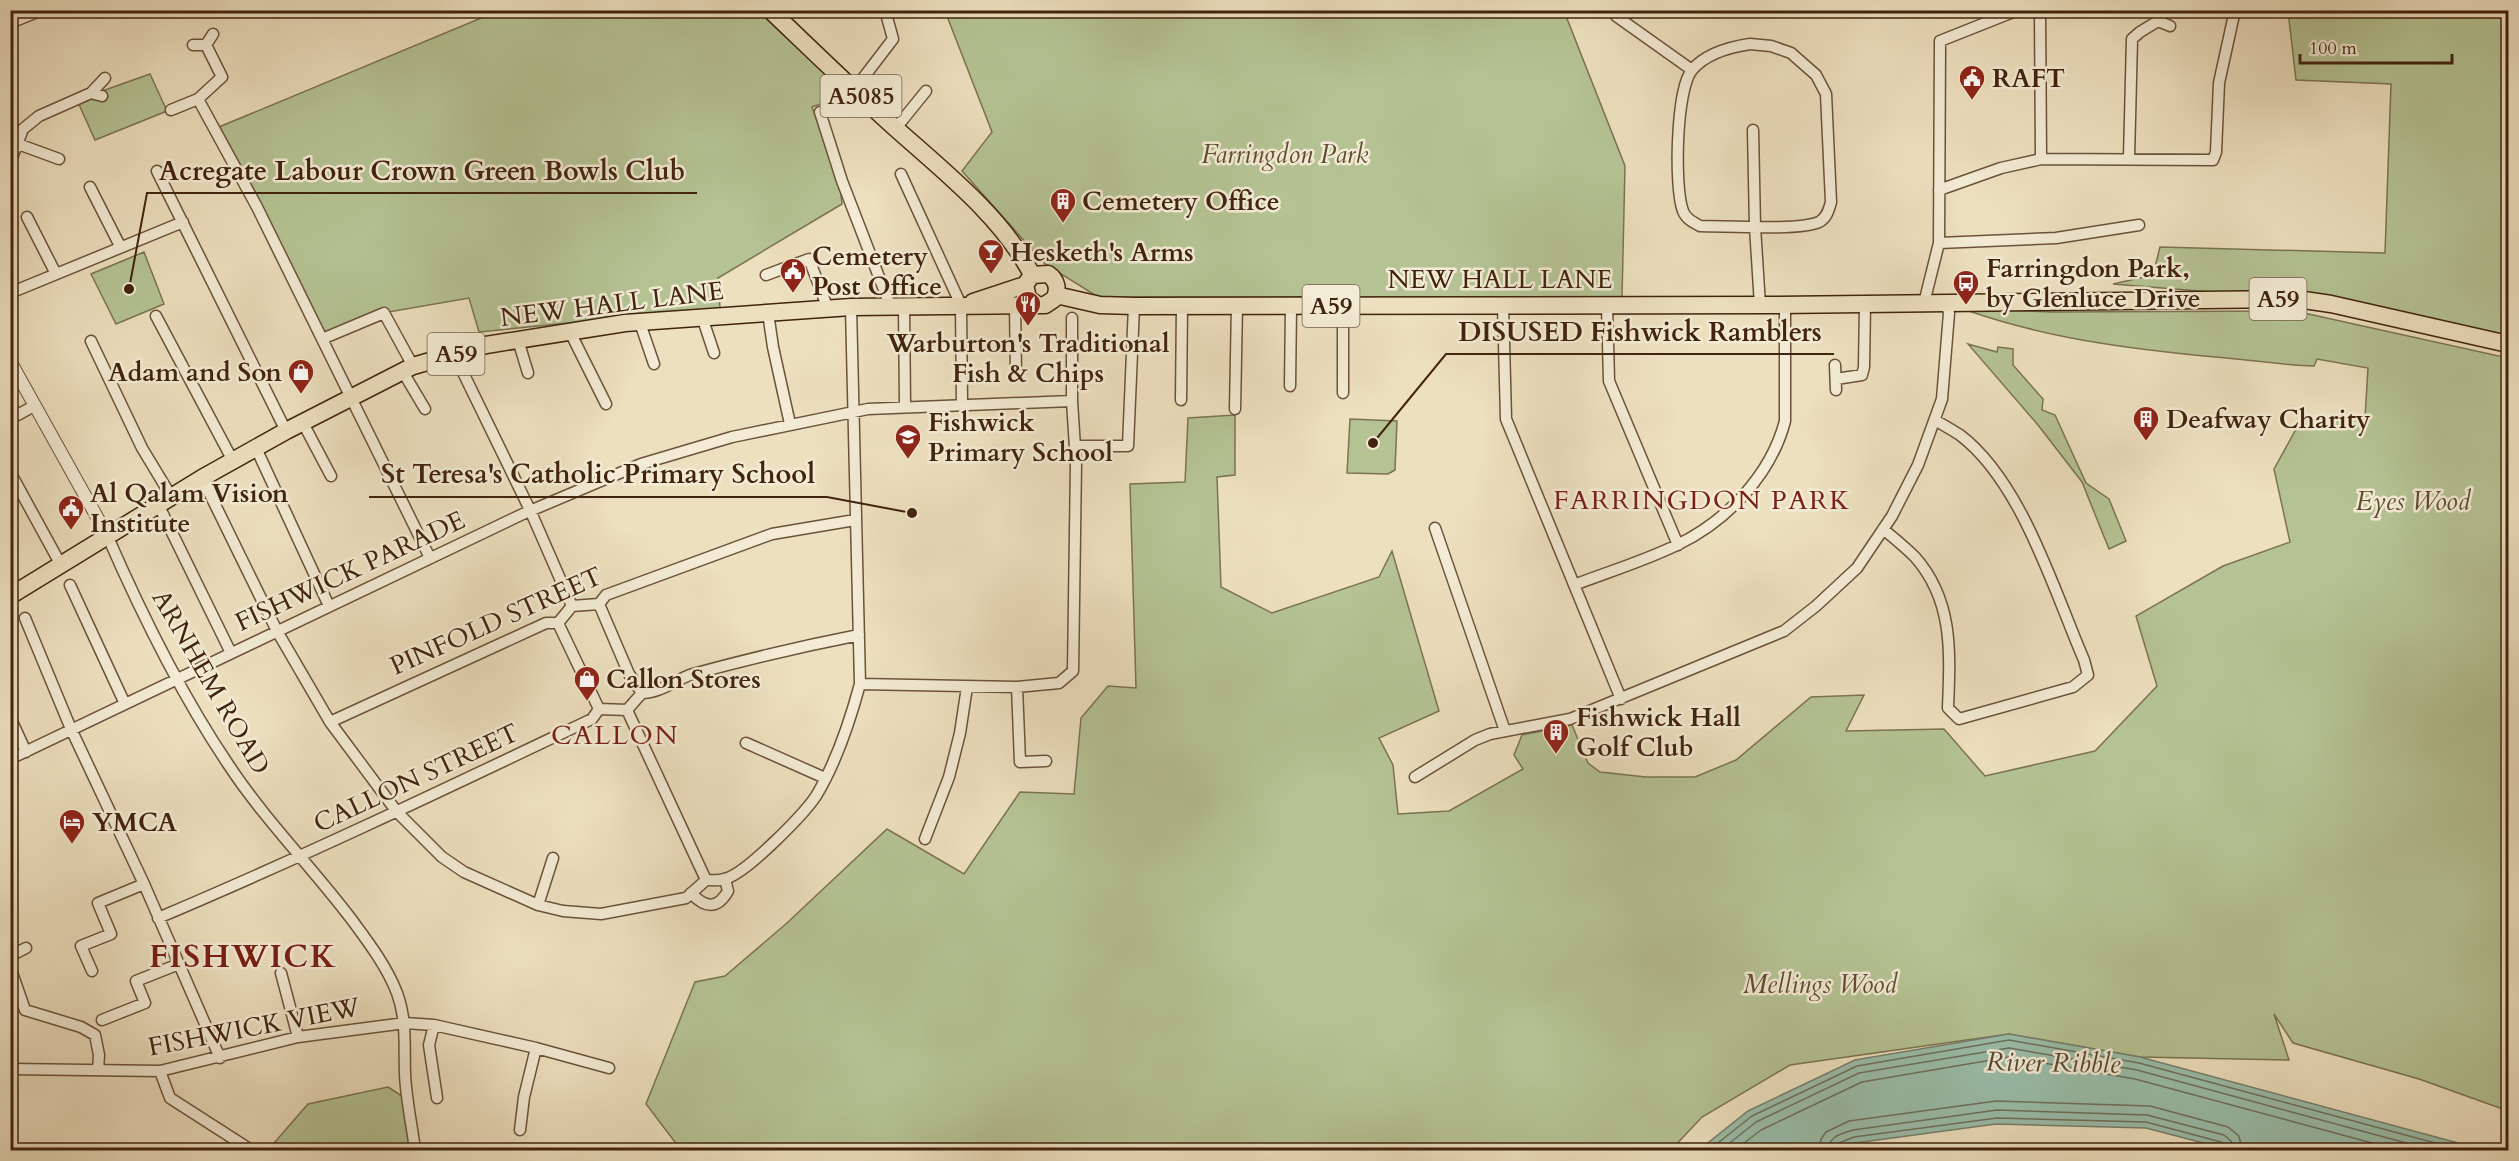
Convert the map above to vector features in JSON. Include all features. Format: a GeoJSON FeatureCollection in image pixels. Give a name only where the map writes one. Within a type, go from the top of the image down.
{"type":"FeatureCollection","features":[{"type":"Feature","properties":{"kind":"highway","name":"A5085"},"geometry":{"type":"LineString","coordinates":[[770,10],[953,180],[1004,232],[1024,259],[1027,293]]}},
{"type":"Feature","properties":{"kind":"highway","name":"A59"},"geometry":{"type":"LineString","coordinates":[[1043,273],[1052,277],[1057,285],[1056,295],[1048,304],[1027,293],[1043,273]]}},
{"type":"Feature","properties":{"kind":"highway","name":"NEW HALL LANE"},"geometry":{"type":"LineString","coordinates":[[960,305],[1027,293]]}},
{"type":"Feature","properties":{"kind":"highway","name":"NEW HALL LANE"},"geometry":{"type":"LineString","coordinates":[[11,595],[164,500],[286,431],[408,369],[454,354],[518,340],[640,322],[850,307],[960,305],[1027,293]]}},
{"type":"Feature","properties":{"kind":"highway","name":"NEW HALL LANE"},"geometry":{"type":"LineString","coordinates":[[1056,295],[1100,305],[1134,306],[1760,305],[1946,302]]}},
{"type":"Feature","properties":{"kind":"highway","name":"A59"},"geometry":{"type":"LineString","coordinates":[[1946,302],[2297,299],[2331,304],[2508,344]]}},
{"type":"Feature","properties":{"kind":"street"},"geometry":{"type":"LineString","coordinates":[[10,23],[42,10]]}},
{"type":"Feature","properties":{"kind":"street"},"geometry":{"type":"LineString","coordinates":[[854,90],[893,39],[885,10]]}},
{"type":"Feature","properties":{"kind":"street"},"geometry":{"type":"LineString","coordinates":[[1924,303],[1939,243],[1940,41],[2018,10]]}},
{"type":"Feature","properties":{"kind":"street"},"geometry":{"type":"LineString","coordinates":[[2040,10],[2042,159]]}},
{"type":"Feature","properties":{"kind":"street"},"geometry":{"type":"LineString","coordinates":[[1938,190],[1994,170],[2042,159],[2129,158],[2206,161],[2216,157],[2219,83],[2235,10]]}},
{"type":"Feature","properties":{"kind":"street"},"geometry":{"type":"LineString","coordinates":[[1616,16],[1692,70]]}},
{"type":"Feature","properties":{"kind":"street"},"geometry":{"type":"LineString","coordinates":[[2129,158],[2132,39],[2158,16],[2170,26]]}},
{"type":"Feature","properties":{"kind":"street"},"geometry":{"type":"LineString","coordinates":[[206,45],[213,34]]}},
{"type":"Feature","properties":{"kind":"street"},"geometry":{"type":"LineString","coordinates":[[1750,44],[1771,46],[1791,53],[1804,62],[1816,75],[1826,94],[1831,202],[1827,215],[1821,221],[1803,226],[1755,227],[1700,226],[1690,221],[1684,213],[1680,200],[1678,121],[1692,70],[1704,60],[1732,47],[1750,44]]}},
{"type":"Feature","properties":{"kind":"street"},"geometry":{"type":"LineString","coordinates":[[193,45],[206,45]]}},
{"type":"Feature","properties":{"kind":"street"},"geometry":{"type":"LineString","coordinates":[[171,110],[202,95],[227,76],[206,45]]}},
{"type":"Feature","properties":{"kind":"street"},"geometry":{"type":"LineString","coordinates":[[10,163],[23,129],[39,116],[91,93],[105,78]]}},
{"type":"Feature","properties":{"kind":"street"},"geometry":{"type":"LineString","coordinates":[[896,128],[926,92]]}},
{"type":"Feature","properties":{"kind":"street"},"geometry":{"type":"LineString","coordinates":[[91,93],[102,96]]}},
{"type":"Feature","properties":{"kind":"street"},"geometry":{"type":"LineString","coordinates":[[202,95],[430,558]]}},
{"type":"Feature","properties":{"kind":"street"},"geometry":{"type":"LineString","coordinates":[[820,112],[842,182],[898,307],[905,406]]}},
{"type":"Feature","properties":{"kind":"street"},"geometry":{"type":"LineString","coordinates":[[1753,130],[1755,227],[1760,305]]}},
{"type":"Feature","properties":{"kind":"street"},"geometry":{"type":"LineString","coordinates":[[18,144],[59,159]]}},
{"type":"Feature","properties":{"kind":"street"},"geometry":{"type":"LineString","coordinates":[[157,171],[286,431]]}},
{"type":"Feature","properties":{"kind":"street"},"geometry":{"type":"LineString","coordinates":[[901,174],[960,305],[962,404]]}},
{"type":"Feature","properties":{"kind":"street"},"geometry":{"type":"LineString","coordinates":[[90,187],[120,246]]}},
{"type":"Feature","properties":{"kind":"street"},"geometry":{"type":"LineString","coordinates":[[27,217],[56,274]]}},
{"type":"Feature","properties":{"kind":"street"},"geometry":{"type":"LineString","coordinates":[[10,293],[183,222]]}},
{"type":"Feature","properties":{"kind":"street"},"geometry":{"type":"LineString","coordinates":[[1939,243],[2056,238],[2139,225]]}},
{"type":"Feature","properties":{"kind":"street"},"geometry":{"type":"LineString","coordinates":[[766,275],[809,259],[828,309]]}},
{"type":"Feature","properties":{"kind":"street"},"geometry":{"type":"LineString","coordinates":[[1016,375],[1027,293]]}},
{"type":"Feature","properties":{"kind":"street"},"geometry":{"type":"LineString","coordinates":[[1415,777],[1474,740],[1505,731],[1570,719],[1784,631],[1816,606],[1857,568],[1883,529],[1918,465],[1936,421],[1942,399],[1949,313],[1946,302]]}},
{"type":"Feature","properties":{"kind":"street"},"geometry":{"type":"LineString","coordinates":[[1574,585],[1678,545],[1719,518],[1748,491],[1768,462],[1781,434],[1785,405],[1785,304]]}},
{"type":"Feature","properties":{"kind":"street"},"geometry":{"type":"LineString","coordinates":[[1835,365],[1836,384],[1862,375],[1865,304]]}},
{"type":"Feature","properties":{"kind":"street"},"geometry":{"type":"LineString","coordinates":[[1235,409],[1237,305]]}},
{"type":"Feature","properties":{"kind":"street"},"geometry":{"type":"LineString","coordinates":[[1503,305],[1506,419],[1621,699]]}},
{"type":"Feature","properties":{"kind":"street"},"geometry":{"type":"LineString","coordinates":[[1607,305],[1609,381],[1678,545]]}},
{"type":"Feature","properties":{"kind":"street"},"geometry":{"type":"LineString","coordinates":[[1075,446],[1128,446],[1134,306]]}},
{"type":"Feature","properties":{"kind":"street"},"geometry":{"type":"LineString","coordinates":[[1181,400],[1182,306]]}},
{"type":"Feature","properties":{"kind":"street"},"geometry":{"type":"LineString","coordinates":[[1290,386],[1291,306]]}},
{"type":"Feature","properties":{"kind":"street"},"geometry":{"type":"LineString","coordinates":[[1343,306],[1343,393]]}},
{"type":"Feature","properties":{"kind":"street"},"geometry":{"type":"LineString","coordinates":[[202,478],[277,631],[330,722],[397,812],[442,856],[464,872],[538,905],[563,911],[601,914],[686,898],[706,880],[725,879],[742,869],[771,845],[814,798],[825,778],[860,684],[850,307]]}},
{"type":"Feature","properties":{"kind":"street"},"geometry":{"type":"LineString","coordinates":[[322,339],[384,313],[425,409]]}},
{"type":"Feature","properties":{"kind":"street"},"geometry":{"type":"LineString","coordinates":[[768,313],[790,424]]}},
{"type":"Feature","properties":{"kind":"street"},"geometry":{"type":"LineString","coordinates":[[156,316],[233,461]]}},
{"type":"Feature","properties":{"kind":"street"},"geometry":{"type":"LineString","coordinates":[[702,317],[714,353]]}},
{"type":"Feature","properties":{"kind":"street"},"geometry":{"type":"LineString","coordinates":[[860,684],[1017,687],[1059,682],[1073,671],[1075,446],[1072,401],[1072,318]]}},
{"type":"Feature","properties":{"kind":"street"},"geometry":{"type":"LineString","coordinates":[[640,322],[654,364]]}},
{"type":"Feature","properties":{"kind":"street"},"geometry":{"type":"LineString","coordinates":[[570,332],[606,404]]}},
{"type":"Feature","properties":{"kind":"street"},"geometry":{"type":"LineString","coordinates":[[518,340],[528,373]]}},
{"type":"Feature","properties":{"kind":"street"},"geometry":{"type":"LineString","coordinates":[[91,342],[142,448],[231,653]]}},
{"type":"Feature","properties":{"kind":"street"},"geometry":{"type":"LineString","coordinates":[[454,354],[530,510],[572,606]]}},
{"type":"Feature","properties":{"kind":"street"},"geometry":{"type":"LineString","coordinates":[[10,361],[107,535]]}},
{"type":"Feature","properties":{"kind":"street","name":"FISHWICK PARADE"},"geometry":{"type":"LineString","coordinates":[[10,759],[530,510],[641,464],[732,436],[854,411],[905,406],[1072,401]]}},
{"type":"Feature","properties":{"kind":"street"},"geometry":{"type":"LineString","coordinates":[[10,419],[34,406]]}},
{"type":"Feature","properties":{"kind":"street"},"geometry":{"type":"LineString","coordinates":[[1883,529],[1916,558],[1941,598],[1951,645],[1948,708],[1959,720],[2073,687],[2088,675],[2036,541],[2006,490],[1987,463],[1960,435],[1936,421]]}},
{"type":"Feature","properties":{"kind":"street"},"geometry":{"type":"LineString","coordinates":[[303,423],[331,476]]}},
{"type":"Feature","properties":{"kind":"street"},"geometry":{"type":"LineString","coordinates":[[256,448],[329,606]]}},
{"type":"Feature","properties":{"kind":"street"},"geometry":{"type":"LineString","coordinates":[[10,472],[61,565]]}},
{"type":"Feature","properties":{"kind":"street","name":"PINFOLD STREET"},"geometry":{"type":"LineString","coordinates":[[330,722],[546,623],[558,623],[572,606],[599,604],[606,595],[772,534],[855,520]]}},
{"type":"Feature","properties":{"kind":"street"},"geometry":{"type":"LineString","coordinates":[[1435,528],[1505,731]]}},
{"type":"Feature","properties":{"kind":"street","name":"ARNHEM ROAD"},"geometry":{"type":"LineString","coordinates":[[107,535],[126,578],[178,679],[228,764],[323,882],[374,950],[397,993],[405,1023],[405,1076],[415,1150]]}},
{"type":"Feature","properties":{"kind":"street"},"geometry":{"type":"LineString","coordinates":[[70,585],[125,704]]}},
{"type":"Feature","properties":{"kind":"street"},"geometry":{"type":"LineString","coordinates":[[599,604],[629,674],[642,693]]}},
{"type":"Feature","properties":{"kind":"street"},"geometry":{"type":"LineString","coordinates":[[25,618],[71,729],[144,884],[220,1058]]}},
{"type":"Feature","properties":{"kind":"street"},"geometry":{"type":"LineString","coordinates":[[558,623],[599,709],[627,710]]}},
{"type":"Feature","properties":{"kind":"street"},"geometry":{"type":"LineString","coordinates":[[627,710],[642,693],[651,693],[690,675],[779,651],[859,635]]}},
{"type":"Feature","properties":{"kind":"street"},"geometry":{"type":"LineString","coordinates":[[925,839],[949,777],[967,687]]}},
{"type":"Feature","properties":{"kind":"street"},"geometry":{"type":"LineString","coordinates":[[1017,687],[1020,762],[1046,761]]}},
{"type":"Feature","properties":{"kind":"street","name":"CALLON STREET"},"geometry":{"type":"LineString","coordinates":[[158,918],[301,857],[397,812],[592,719],[599,709]]}},
{"type":"Feature","properties":{"kind":"street"},"geometry":{"type":"LineString","coordinates":[[627,710],[706,880]]}},
{"type":"Feature","properties":{"kind":"street"},"geometry":{"type":"LineString","coordinates":[[10,717],[26,752]]}},
{"type":"Feature","properties":{"kind":"street"},"geometry":{"type":"LineString","coordinates":[[746,742],[825,778]]}},
{"type":"Feature","properties":{"kind":"street"},"geometry":{"type":"LineString","coordinates":[[538,905],[553,858]]}},
{"type":"Feature","properties":{"kind":"street"},"geometry":{"type":"LineString","coordinates":[[691,893],[699,902],[717,904],[728,891],[725,879]]}},
{"type":"Feature","properties":{"kind":"street"},"geometry":{"type":"LineString","coordinates":[[92,971],[81,946],[111,934],[98,903],[144,884]]}},
{"type":"Feature","properties":{"kind":"street"},"geometry":{"type":"LineString","coordinates":[[10,956],[26,948]]}},
{"type":"Feature","properties":{"kind":"street"},"geometry":{"type":"LineString","coordinates":[[102,1020],[145,1003],[136,981],[179,964]]}},
{"type":"Feature","properties":{"kind":"street"},"geometry":{"type":"LineString","coordinates":[[10,967],[25,1010],[81,1027],[95,1035],[99,1055],[98,1070]]}},
{"type":"Feature","properties":{"kind":"street"},"geometry":{"type":"LineString","coordinates":[[281,973],[298,1036]]}},
{"type":"Feature","properties":{"kind":"street","name":"FISHWICK VIEW"},"geometry":{"type":"LineString","coordinates":[[10,1069],[160,1071],[220,1058],[298,1036],[405,1023],[434,1025],[536,1048],[609,1068]]}},
{"type":"Feature","properties":{"kind":"street"},"geometry":{"type":"LineString","coordinates":[[434,1025],[429,1045],[436,1098]]}},
{"type":"Feature","properties":{"kind":"street"},"geometry":{"type":"LineString","coordinates":[[520,1130],[524,1097],[536,1048]]}},
{"type":"Feature","properties":{"kind":"street"},"geometry":{"type":"LineString","coordinates":[[160,1071],[170,1098],[251,1150]]}},
{"type":"Feature","properties":{"kind":"green space"},"geometry":{"type":"Polygon","coordinates":[[[498,11],[759,11],[823,67],[848,94],[812,107],[840,186],[842,204],[718,278],[720,308],[479,332],[469,298],[377,314],[324,335],[219,127],[498,11]]]}},
{"type":"Feature","properties":{"kind":"green space","name":"Farringdon Park"},"geometry":{"type":"Polygon","coordinates":[[[945,11],[1564,11],[1625,166],[1622,297],[1098,297],[1045,264],[962,171],[992,132],[945,11]]]}},
{"type":"Feature","properties":{"kind":"green space"},"geometry":{"type":"Polygon","coordinates":[[[2288,11],[2508,11],[2508,342],[2297,299],[2113,284],[2153,275],[2160,247],[2385,253],[2391,84],[2296,80],[2288,11]]]}},
{"type":"Feature","properties":{"kind":"green space"},"geometry":{"type":"Polygon","coordinates":[[[150,74],[167,111],[95,140],[77,100],[150,74]]]}},
{"type":"Feature","properties":{"kind":"green space"},"geometry":{"type":"Polygon","coordinates":[[[144,252],[164,304],[116,324],[91,274],[144,252]]]}},
{"type":"Feature","properties":{"kind":"green space"},"geometry":{"type":"Polygon","coordinates":[[[1980,309],[2052,312],[2295,311],[2508,358],[2508,1111],[2419,1079],[2293,1043],[2274,1014],[2289,1060],[2140,1057],[2009,1034],[1790,1065],[1702,1117],[1671,1150],[681,1150],[646,1104],[695,982],[725,976],[787,923],[887,829],[964,874],[1020,792],[1074,794],[1081,718],[1108,686],[1136,688],[1130,484],[1185,482],[1188,418],[1235,415],[1235,475],[1217,477],[1221,587],[1272,613],[1379,577],[1392,551],[1439,711],[1379,738],[1393,765],[1398,814],[1449,811],[1523,769],[1514,755],[1522,735],[1572,725],[1588,763],[1600,772],[1646,777],[1695,777],[1736,760],[1811,697],[1864,695],[1846,731],[1944,729],[1985,776],[2095,751],[2157,686],[2136,616],[2223,566],[2290,542],[2274,469],[2301,420],[2365,417],[2368,368],[2317,359],[2314,366],[2294,365],[2101,343],[2034,330],[1969,311],[1980,309]]]}},
{"type":"Feature","properties":{"kind":"green space"},"geometry":{"type":"Polygon","coordinates":[[[1968,344],[1997,352],[1998,347],[2013,349],[2013,365],[2043,399],[2042,410],[2055,415],[2086,483],[2109,499],[2126,541],[2109,549],[2082,482],[2038,425],[1968,344]]]}},
{"type":"Feature","properties":{"kind":"green space"},"geometry":{"type":"Polygon","coordinates":[[[1350,419],[1397,421],[1395,470],[1388,474],[1347,473],[1350,419]]]}},
{"type":"Feature","properties":{"kind":"green space"},"geometry":{"type":"Polygon","coordinates":[[[388,1087],[408,1100],[415,1150],[268,1150],[308,1104],[388,1087]]]}},
{"type":"Feature","properties":{"kind":"water","name":"River Ribble"},"geometry":{"type":"Polygon","coordinates":[[[2009,1034],[2140,1057],[2484,1150],[2230,1150],[2146,1128],[1996,1124],[1855,1143],[1834,1150],[1699,1150],[1748,1111],[1855,1060],[2009,1034]]]}},
{"type":"Feature","properties":{"kind":"place","name":"RAFT"},"geometry":{"type":"Point","coordinates":[1972,101]}},
{"type":"Feature","properties":{"kind":"place","name":"Cemetery Office"},"geometry":{"type":"Point","coordinates":[1063,224]}},
{"type":"Feature","properties":{"kind":"place","name":"Hesketh's Arms"},"geometry":{"type":"Point","coordinates":[991,275]}},
{"type":"Feature","properties":{"kind":"place","name":"Acregate Labour Crown Green Bowls Club"},"geometry":{"type":"Point","coordinates":[129,289]}},
{"type":"Feature","properties":{"kind":"place","name":"Cemetery Post Office"},"geometry":{"type":"Point","coordinates":[793,294]}},
{"type":"Feature","properties":{"kind":"place","name":"Farringdon Park, by Glenluce Drive"},"geometry":{"type":"Point","coordinates":[1966,306]}},
{"type":"Feature","properties":{"kind":"place","name":"Warburton's Traditional Fish & Chips"},"geometry":{"type":"Point","coordinates":[1028,327]}},
{"type":"Feature","properties":{"kind":"place","name":"Adam and Son"},"geometry":{"type":"Point","coordinates":[301,395]}},
{"type":"Feature","properties":{"kind":"place","name":"Deafway Charity"},"geometry":{"type":"Point","coordinates":[2146,442]}},
{"type":"Feature","properties":{"kind":"place","name":"DISUSED Fishwick Ramblers"},"geometry":{"type":"Point","coordinates":[1373,443]}},
{"type":"Feature","properties":{"kind":"place","name":"Fishwick Primary School"},"geometry":{"type":"Point","coordinates":[908,460]}},
{"type":"Feature","properties":{"kind":"place","name":"St Teresa's Catholic Primary School"},"geometry":{"type":"Point","coordinates":[912,513]}},
{"type":"Feature","properties":{"kind":"place","name":"Al Qalam Vision Institute"},"geometry":{"type":"Point","coordinates":[71,531]}},
{"type":"Feature","properties":{"kind":"place","name":"Callon Stores"},"geometry":{"type":"Point","coordinates":[587,702]}},
{"type":"Feature","properties":{"kind":"place","name":"Fishwick Hall Golf Club"},"geometry":{"type":"Point","coordinates":[1556,755]}},
{"type":"Feature","properties":{"kind":"place","name":"YMCA"},"geometry":{"type":"Point","coordinates":[72,845]}},
{"type":"Feature","properties":{"kind":"district","name":"FARRINGDON PARK"},"geometry":{"type":"Point","coordinates":[1702,500]}},
{"type":"Feature","properties":{"kind":"district","name":"CALLON"},"geometry":{"type":"Point","coordinates":[615,735]}},
{"type":"Feature","properties":{"kind":"district","name":"FISHWICK"},"geometry":{"type":"Point","coordinates":[243,957]}},
{"type":"Feature","properties":{"kind":"park label","name":"Eyes Wood"},"geometry":{"type":"Point","coordinates":[2413,501]}},
{"type":"Feature","properties":{"kind":"park label","name":"Mellings Wood"},"geometry":{"type":"Point","coordinates":[1820,984]}}]}
